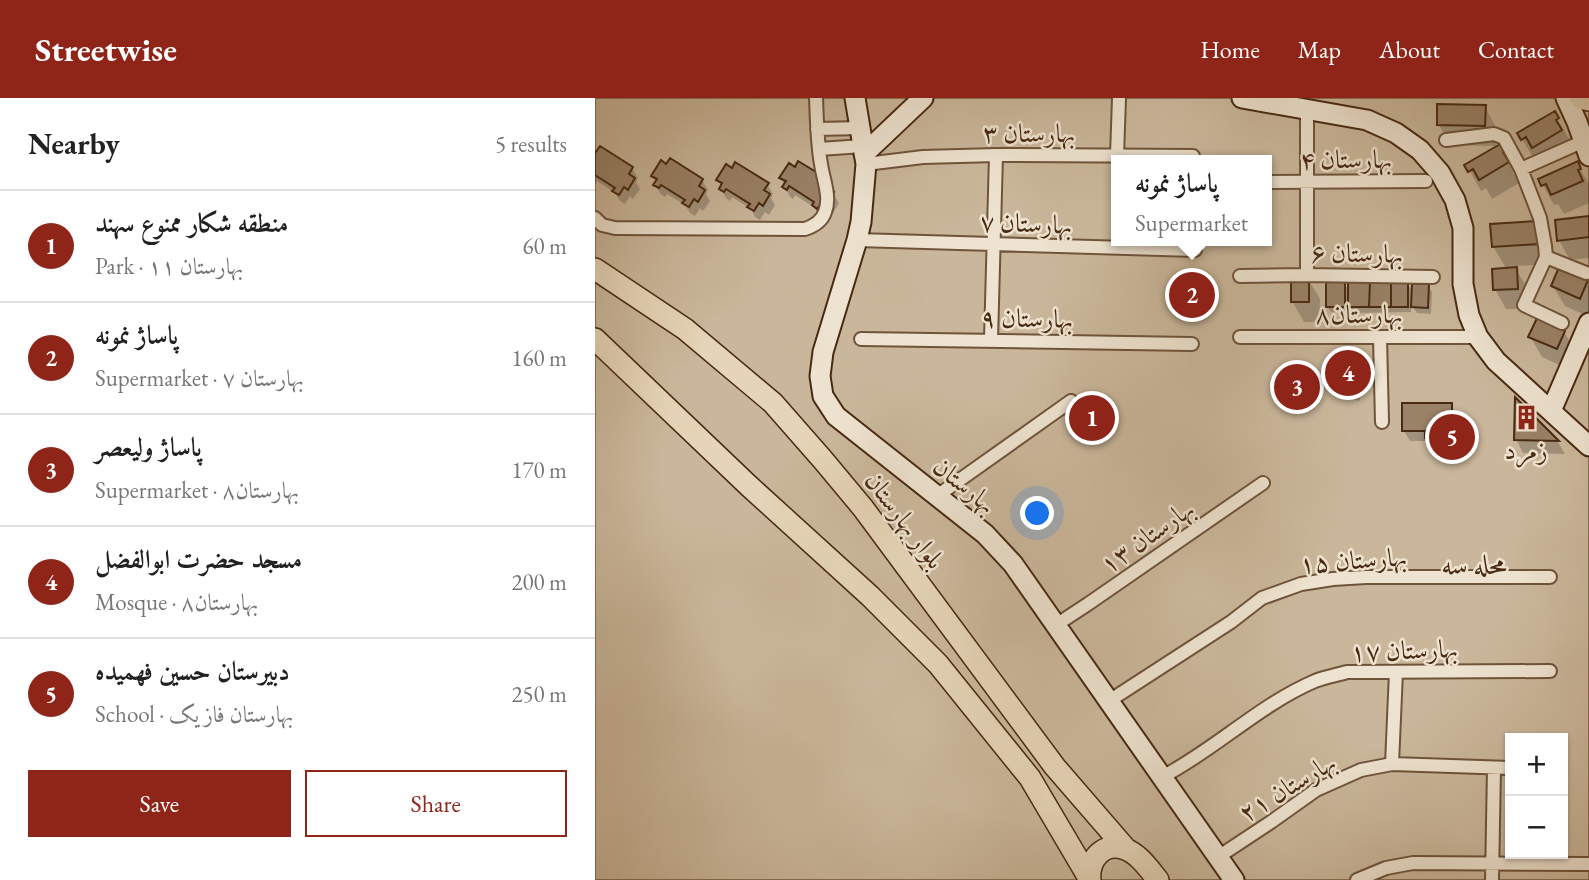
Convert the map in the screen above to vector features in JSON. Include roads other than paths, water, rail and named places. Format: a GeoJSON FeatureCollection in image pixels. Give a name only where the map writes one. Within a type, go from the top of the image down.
{"type":"FeatureCollection","features":[{"type":"Feature","properties":{"kind":"main road"},"geometry":{"type":"LineString","coordinates":[[1581,98],[1589,100]]}},
{"type":"Feature","properties":{"kind":"main road","name":"بلوار بهارستان"},"geometry":{"type":"LineString","coordinates":[[595,269],[685,329],[773,403],[863,508],[1055,767],[1126,849],[1146,864],[1158,880]]}},
{"type":"Feature","properties":{"kind":"main road"},"geometry":{"type":"LineString","coordinates":[[595,340],[870,596],[938,664],[1030,778],[1089,879]]}},
{"type":"Feature","properties":{"kind":"main road"},"geometry":{"type":"LineString","coordinates":[[1089,879],[1093,860],[1099,853],[1117,847],[1126,849]]}},
{"type":"Feature","properties":{"kind":"street"},"geometry":{"type":"LineString","coordinates":[[595,218],[603,225],[615,228],[813,227],[827,209],[816,98]]}},
{"type":"Feature","properties":{"kind":"street"},"geometry":{"type":"LineString","coordinates":[[855,98],[866,118],[882,122],[916,105]]}},
{"type":"Feature","properties":{"kind":"street","name":"بهارستان"},"geometry":{"type":"LineString","coordinates":[[855,98],[863,148],[864,199],[857,240],[823,352],[820,376],[823,396],[836,416],[985,534],[1013,564],[1234,880]]}},
{"type":"Feature","properties":{"kind":"street"},"geometry":{"type":"LineString","coordinates":[[1117,155],[1119,98]]}},
{"type":"Feature","properties":{"kind":"street"},"geometry":{"type":"LineString","coordinates":[[1242,98],[1367,120],[1396,133],[1420,150],[1440,173],[1455,200],[1463,228],[1463,284],[1469,315],[1478,337],[1496,361],[1589,446]]}},
{"type":"Feature","properties":{"kind":"street"},"geometry":{"type":"LineString","coordinates":[[1521,169],[1586,149],[1566,98]]}},
{"type":"Feature","properties":{"kind":"street"},"geometry":{"type":"LineString","coordinates":[[819,149],[863,148],[916,105]]}},
{"type":"Feature","properties":{"kind":"street"},"geometry":{"type":"LineString","coordinates":[[1307,110],[1307,275]]}},
{"type":"Feature","properties":{"kind":"street"},"geometry":{"type":"LineString","coordinates":[[817,129],[863,148]]}},
{"type":"Feature","properties":{"kind":"street"},"geometry":{"type":"LineString","coordinates":[[1446,141],[1494,134],[1504,138],[1521,169],[1540,218],[1546,257],[1524,305],[1562,323]]}},
{"type":"Feature","properties":{"kind":"street","name":"بهارستان ۳"},"geometry":{"type":"LineString","coordinates":[[863,148],[923,157],[1111,156]]}},
{"type":"Feature","properties":{"kind":"street"},"geometry":{"type":"LineString","coordinates":[[991,340],[996,155]]}},
{"type":"Feature","properties":{"kind":"street","name":"بهارستان ۴"},"geometry":{"type":"LineString","coordinates":[[1272,182],[1426,181]]}},
{"type":"Feature","properties":{"kind":"street","name":"بهارستان ۷"},"geometry":{"type":"LineString","coordinates":[[857,240],[1195,250]]}},
{"type":"Feature","properties":{"kind":"street"},"geometry":{"type":"LineString","coordinates":[[1546,257],[1586,273]]}},
{"type":"Feature","properties":{"kind":"street","name":"بهارستان ۶"},"geometry":{"type":"LineString","coordinates":[[1240,276],[1433,276]]}},
{"type":"Feature","properties":{"kind":"street"},"geometry":{"type":"LineString","coordinates":[[1551,411],[1589,323]]}},
{"type":"Feature","properties":{"kind":"street","name":"بهارستان۸"},"geometry":{"type":"LineString","coordinates":[[1240,337],[1478,337]]}},
{"type":"Feature","properties":{"kind":"street"},"geometry":{"type":"LineString","coordinates":[[1380,337],[1382,422]]}},
{"type":"Feature","properties":{"kind":"street","name":"بهارستان ۹"},"geometry":{"type":"LineString","coordinates":[[861,339],[1192,344]]}},
{"type":"Feature","properties":{"kind":"street"},"geometry":{"type":"LineString","coordinates":[[937,496],[1071,401]]}},
{"type":"Feature","properties":{"kind":"street","name":"بهارستان ۱۳"},"geometry":{"type":"LineString","coordinates":[[1056,625],[1263,483]]}},
{"type":"Feature","properties":{"kind":"street","name":"بهارستان ۱۵"},"geometry":{"type":"LineString","coordinates":[[1109,701],[1231,622],[1262,598],[1301,584],[1366,577],[1551,577]]}},
{"type":"Feature","properties":{"kind":"street","name":"بهارستان ۱۷"},"geometry":{"type":"LineString","coordinates":[[1162,777],[1206,752],[1284,697],[1318,680],[1347,673],[1549,671]]}},
{"type":"Feature","properties":{"kind":"street"},"geometry":{"type":"LineString","coordinates":[[1392,764],[1396,672]]}},
{"type":"Feature","properties":{"kind":"street","name":"بهارستان ۲۱"},"geometry":{"type":"LineString","coordinates":[[1218,857],[1316,790],[1361,770],[1392,764],[1505,768]]}},
{"type":"Feature","properties":{"kind":"street"},"geometry":{"type":"LineString","coordinates":[[1492,880],[1494,768]]}},
{"type":"Feature","properties":{"kind":"street"},"geometry":{"type":"LineString","coordinates":[[1357,880],[1386,868],[1413,863],[1589,864]]}},
{"type":"Feature","properties":{"kind":"place","name":"پاساژ نمونه"},"geometry":{"type":"Point","coordinates":[1192,295]}},
{"type":"Feature","properties":{"kind":"place","name":"مسجد حضرت ابوالفضل"},"geometry":{"type":"Point","coordinates":[1348,373]}},
{"type":"Feature","properties":{"kind":"place","name":"پاساژ ولیعصر"},"geometry":{"type":"Point","coordinates":[1297,387]}},
{"type":"Feature","properties":{"kind":"place","name":"منطقه شکار ممنوع سهند"},"geometry":{"type":"Point","coordinates":[1092,418]}},
{"type":"Feature","properties":{"kind":"place","name":"زمرد"},"geometry":{"type":"Point","coordinates":[1526,418]}},
{"type":"Feature","properties":{"kind":"place","name":"دبیرستان حسین فهمیده"},"geometry":{"type":"Point","coordinates":[1452,437]}},
{"type":"Feature","properties":{"kind":"district","name":"محله سه"},"geometry":{"type":"Point","coordinates":[1474,564]}}]}
